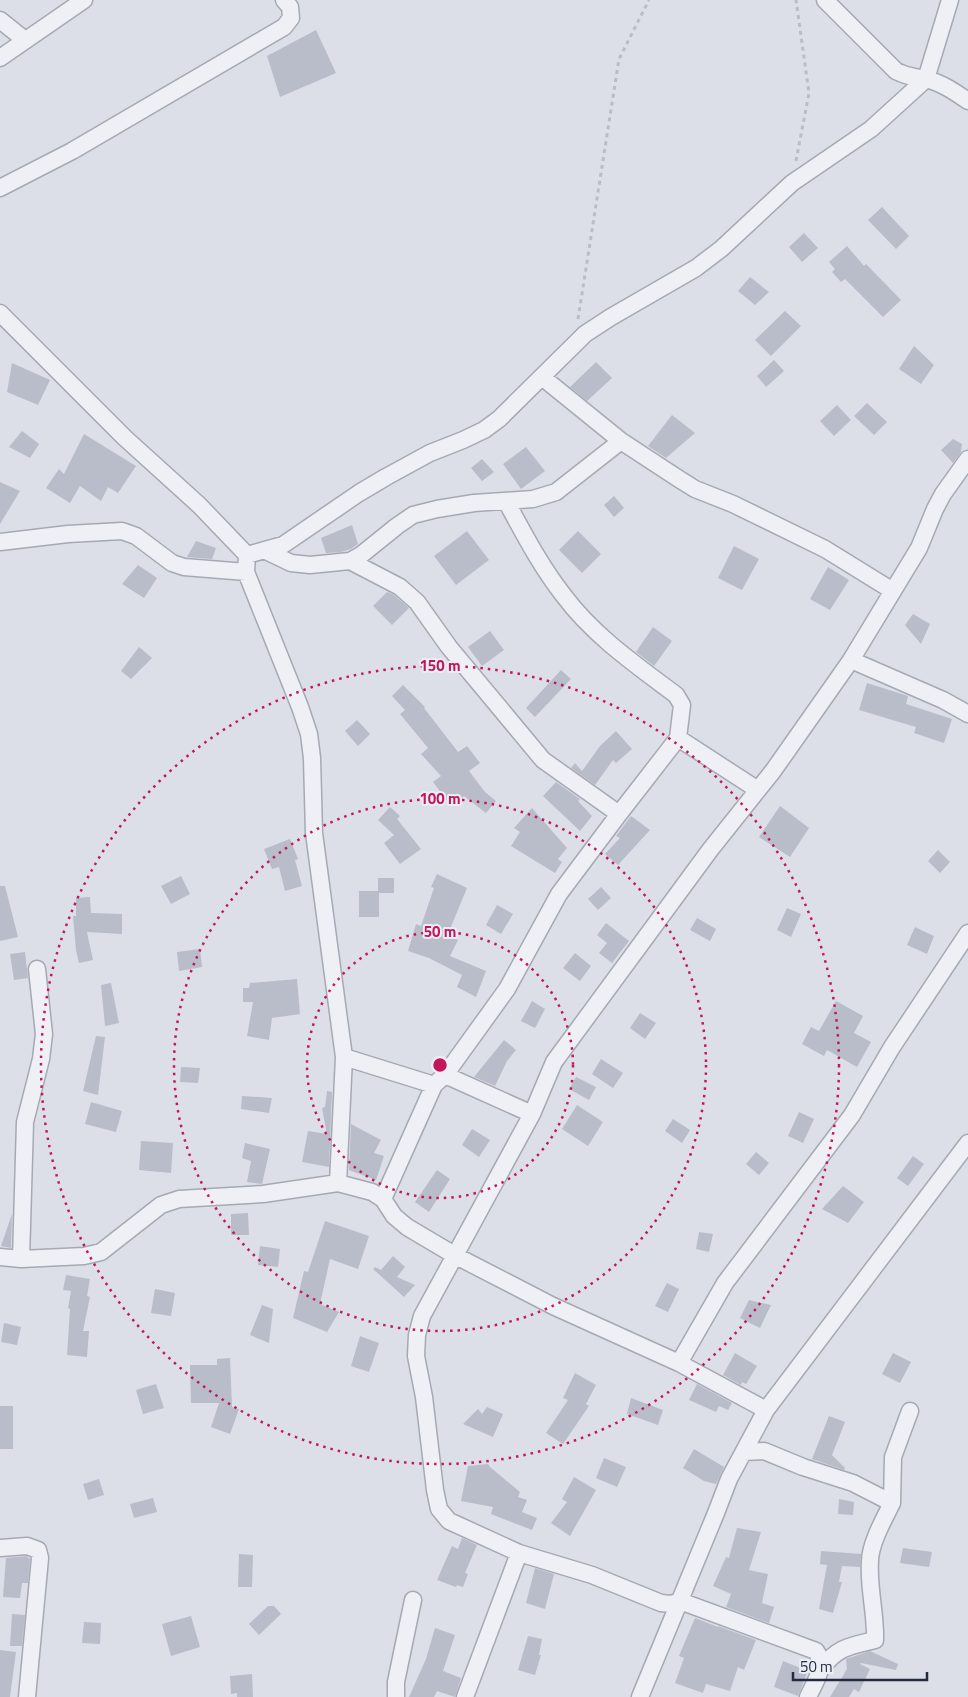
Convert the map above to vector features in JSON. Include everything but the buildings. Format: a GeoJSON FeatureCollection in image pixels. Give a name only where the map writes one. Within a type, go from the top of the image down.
{"type":"FeatureCollection","features":[{"type":"Feature","properties":{"kind":"street"},"geometry":{"type":"LineString","coordinates":[[0,58],[84,0]]}},
{"type":"Feature","properties":{"kind":"street"},"geometry":{"type":"LineString","coordinates":[[0,188],[72,151],[284,27],[290,18],[290,7],[284,0]]}},
{"type":"Feature","properties":{"kind":"street"},"geometry":{"type":"LineString","coordinates":[[825,0],[896,71],[909,77],[926,79],[944,86],[968,101]]}},
{"type":"Feature","properties":{"kind":"street"},"geometry":{"type":"LineString","coordinates":[[247,555],[283,545],[386,477],[430,453],[484,430],[499,419],[586,334],[611,317],[696,268],[720,249],[792,183],[871,128],[926,79],[950,0]]}},
{"type":"Feature","properties":{"kind":"street"},"geometry":{"type":"LineString","coordinates":[[0,20],[25,40]]}},
{"type":"Feature","properties":{"kind":"street"},"geometry":{"type":"LineString","coordinates":[[0,313],[125,438],[199,505],[247,555],[246,572],[309,734],[312,758],[314,834],[344,1057],[338,1183]]}},
{"type":"Feature","properties":{"kind":"street"},"geometry":{"type":"LineString","coordinates":[[542,377],[621,440],[695,489],[733,504],[825,549],[893,591]]}},
{"type":"Feature","properties":{"kind":"street"},"geometry":{"type":"LineString","coordinates":[[266,551],[291,563],[310,565],[350,560],[361,555],[413,515],[465,504],[533,499],[556,492],[621,440]]}},
{"type":"Feature","properties":{"kind":"street"},"geometry":{"type":"LineString","coordinates":[[821,1669],[821,1659],[816,1651],[680,1601],[671,1604],[661,1604],[592,1575],[519,1553],[449,1521],[439,1509],[435,1490],[424,1397],[416,1356],[417,1335],[422,1316],[532,1114],[554,1062],[710,850],[773,771],[851,660],[920,548],[943,494],[968,459]]}},
{"type":"Feature","properties":{"kind":"street"},"geometry":{"type":"LineString","coordinates":[[383,1199],[440,1080],[507,989],[559,894],[678,738],[682,705],[676,695],[612,646],[564,597],[536,556],[506,501]]}},
{"type":"Feature","properties":{"kind":"street"},"geometry":{"type":"LineString","coordinates":[[0,542],[68,534],[122,531],[136,536],[172,562],[184,567],[246,572]]}},
{"type":"Feature","properties":{"kind":"street"},"geometry":{"type":"LineString","coordinates":[[350,560],[400,587],[417,602],[449,647],[543,760],[619,814]]}},
{"type":"Feature","properties":{"kind":"street"},"geometry":{"type":"LineString","coordinates":[[851,660],[943,700],[968,714]]}},
{"type":"Feature","properties":{"kind":"street"},"geometry":{"type":"LineString","coordinates":[[678,738],[758,790]]}},
{"type":"Feature","properties":{"kind":"street"},"geometry":{"type":"LineString","coordinates":[[679,1363],[725,1283],[852,1115],[892,1047],[968,933]]}},
{"type":"Feature","properties":{"kind":"street"},"geometry":{"type":"LineString","coordinates":[[21,1259],[25,1122],[41,1059],[44,1034],[37,969]]}},
{"type":"Feature","properties":{"kind":"street"},"geometry":{"type":"LineString","coordinates":[[344,1057],[440,1080],[532,1114]]}},
{"type":"Feature","properties":{"kind":"street"},"geometry":{"type":"LineString","coordinates":[[640,1697],[729,1478],[766,1410],[968,1142]]}},
{"type":"Feature","properties":{"kind":"street"},"geometry":{"type":"LineString","coordinates":[[0,1257],[21,1259],[84,1256],[100,1252],[161,1205],[179,1199],[263,1194],[338,1183],[372,1192],[383,1199],[394,1216],[406,1227],[456,1256],[553,1306],[679,1363],[766,1410]]}},
{"type":"Feature","properties":{"kind":"street"},"geometry":{"type":"LineString","coordinates":[[808,1697],[821,1669],[833,1655],[845,1647],[875,1640],[876,1628],[870,1560],[878,1532],[892,1503],[893,1458],[910,1411]]}},
{"type":"Feature","properties":{"kind":"street"},"geometry":{"type":"LineString","coordinates":[[744,1452],[764,1451],[804,1467],[853,1483],[892,1503]]}},
{"type":"Feature","properties":{"kind":"street"},"geometry":{"type":"LineString","coordinates":[[0,1548],[27,1546],[38,1550],[40,1558],[27,1697]]}},
{"type":"Feature","properties":{"kind":"street"},"geometry":{"type":"LineString","coordinates":[[465,1697],[519,1553]]}},
{"type":"Feature","properties":{"kind":"street"},"geometry":{"type":"LineString","coordinates":[[396,1697],[396,1682],[413,1600]]}},
{"type":"Feature","properties":{"kind":"path"},"geometry":{"type":"LineString","coordinates":[[577,322],[619,59],[649,0]]}},
{"type":"Feature","properties":{"kind":"path"},"geometry":{"type":"LineString","coordinates":[[792,183],[809,93],[796,0]]}}]}
